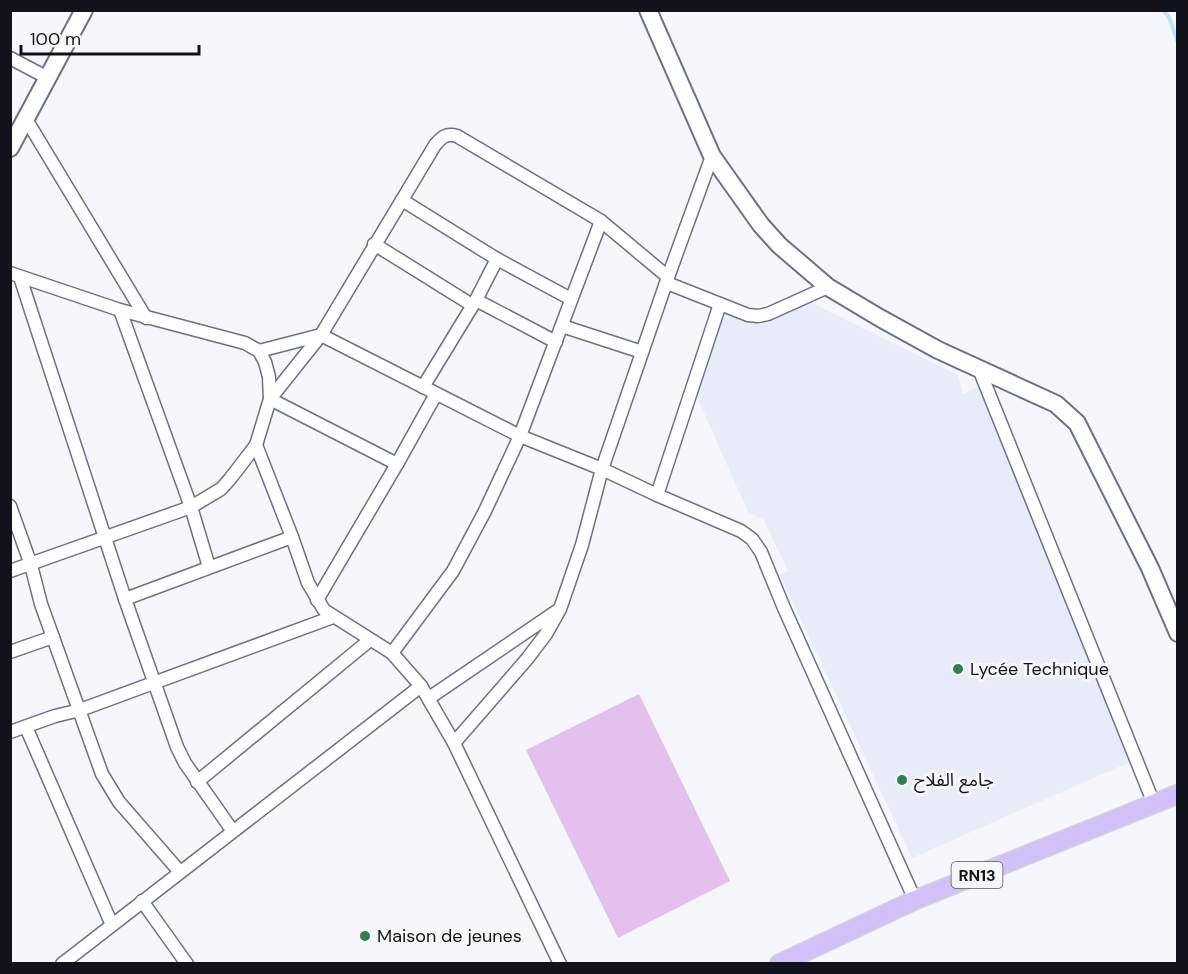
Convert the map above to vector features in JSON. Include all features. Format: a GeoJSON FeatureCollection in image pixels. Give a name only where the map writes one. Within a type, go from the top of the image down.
{"type":"FeatureCollection","features":[{"type":"Feature","properties":{"kind":"main road","name":"RN13"},"geometry":{"type":"LineString","coordinates":[[779,963],[798,959],[915,900],[1178,794]]}},
{"type":"Feature","properties":{"kind":"street"},"geometry":{"type":"LineString","coordinates":[[10,148],[84,10]]}},
{"type":"Feature","properties":{"kind":"street"},"geometry":{"type":"LineString","coordinates":[[648,10],[712,156],[767,232],[801,266],[828,287],[880,318],[980,369],[1056,404],[1077,423],[1150,568],[1178,633]]}},
{"type":"Feature","properties":{"kind":"street"},"geometry":{"type":"LineString","coordinates":[[10,58],[48,78]]}},
{"type":"Feature","properties":{"kind":"street"},"geometry":{"type":"LineString","coordinates":[[26,119],[146,318]]}},
{"type":"Feature","properties":{"kind":"street"},"geometry":{"type":"LineString","coordinates":[[270,399],[321,335],[435,145],[449,134],[457,136],[601,221],[667,280],[720,304],[748,315],[758,316],[768,314],[828,287]]}},
{"type":"Feature","properties":{"kind":"street"},"geometry":{"type":"LineString","coordinates":[[454,743],[527,659],[546,634],[560,609],[582,545],[602,469],[712,156]]}},
{"type":"Feature","properties":{"kind":"street"},"geometry":{"type":"LineString","coordinates":[[402,200],[497,259],[571,299]]}},
{"type":"Feature","properties":{"kind":"street"},"geometry":{"type":"LineString","coordinates":[[392,653],[453,571],[485,511],[520,436],[601,221]]}},
{"type":"Feature","properties":{"kind":"street"},"geometry":{"type":"LineString","coordinates":[[374,244],[474,302],[556,342]]}},
{"type":"Feature","properties":{"kind":"street"},"geometry":{"type":"LineString","coordinates":[[423,387],[497,259]]}},
{"type":"Feature","properties":{"kind":"street"},"geometry":{"type":"LineString","coordinates":[[10,571],[191,507],[221,489],[256,445],[270,399],[269,377],[265,362],[259,351],[245,343],[146,318],[15,275]]}},
{"type":"Feature","properties":{"kind":"street"},"geometry":{"type":"LineString","coordinates":[[15,275],[177,747],[197,782],[232,830]]}},
{"type":"Feature","properties":{"kind":"street"},"geometry":{"type":"LineString","coordinates":[[657,495],[720,304]]}},
{"type":"Feature","properties":{"kind":"street"},"geometry":{"type":"LineString","coordinates":[[120,310],[191,507],[209,567]]}},
{"type":"Feature","properties":{"kind":"street"},"geometry":{"type":"LineString","coordinates":[[562,326],[642,352]]}},
{"type":"Feature","properties":{"kind":"street"},"geometry":{"type":"LineString","coordinates":[[259,351],[321,335],[520,436],[602,469],[741,531],[752,539],[761,552],[915,900]]}},
{"type":"Feature","properties":{"kind":"street"},"geometry":{"type":"LineString","coordinates":[[980,369],[1154,804]]}},
{"type":"Feature","properties":{"kind":"street"},"geometry":{"type":"LineString","coordinates":[[316,600],[436,394]]}},
{"type":"Feature","properties":{"kind":"street"},"geometry":{"type":"LineString","coordinates":[[270,399],[397,464]]}},
{"type":"Feature","properties":{"kind":"street"},"geometry":{"type":"LineString","coordinates":[[256,445],[316,600],[333,617],[392,653],[421,686],[454,743],[560,963]]}},
{"type":"Feature","properties":{"kind":"street"},"geometry":{"type":"LineString","coordinates":[[10,506],[31,565],[38,594],[102,774],[111,790],[180,872]]}},
{"type":"Feature","properties":{"kind":"street"},"geometry":{"type":"LineString","coordinates":[[125,599],[292,537]]}},
{"type":"Feature","properties":{"kind":"street"},"geometry":{"type":"LineString","coordinates":[[429,698],[560,609]]}},
{"type":"Feature","properties":{"kind":"street"},"geometry":{"type":"LineString","coordinates":[[10,732],[80,710],[333,617]]}},
{"type":"Feature","properties":{"kind":"street"},"geometry":{"type":"LineString","coordinates":[[10,652],[53,637]]}},
{"type":"Feature","properties":{"kind":"street"},"geometry":{"type":"LineString","coordinates":[[197,782],[370,640]]}},
{"type":"Feature","properties":{"kind":"street"},"geometry":{"type":"LineString","coordinates":[[62,963],[421,686]]}},
{"type":"Feature","properties":{"kind":"street"},"geometry":{"type":"LineString","coordinates":[[26,727],[112,925]]}},
{"type":"Feature","properties":{"kind":"street"},"geometry":{"type":"LineString","coordinates":[[142,901],[187,963]]}},
{"type":"Feature","properties":{"kind":"shaded area","name":"Lycée Technique"},"geometry":{"type":"Polygon","coordinates":[[[808,301],[958,375],[963,394],[981,386],[1130,762],[912,858],[780,575],[788,571],[764,520],[748,512],[697,397],[722,319],[732,316],[760,324],[808,301]]]}},
{"type":"Feature","properties":{"kind":"shaded area"},"geometry":{"type":"Polygon","coordinates":[[[639,694],[730,881],[618,938],[526,750],[639,694]]]}},
{"type":"Feature","properties":{"kind":"waterway"},"geometry":{"type":"LineString","coordinates":[[1163,10],[1169,17],[1178,43]]}},
{"type":"Feature","properties":{"kind":"place","name":"Lycée Technique"},"geometry":{"type":"Point","coordinates":[958,669]}},
{"type":"Feature","properties":{"kind":"place","name":"جامع الفلاح"},"geometry":{"type":"Point","coordinates":[902,780]}},
{"type":"Feature","properties":{"kind":"place","name":"Maison de jeunes"},"geometry":{"type":"Point","coordinates":[365,936]}}]}
